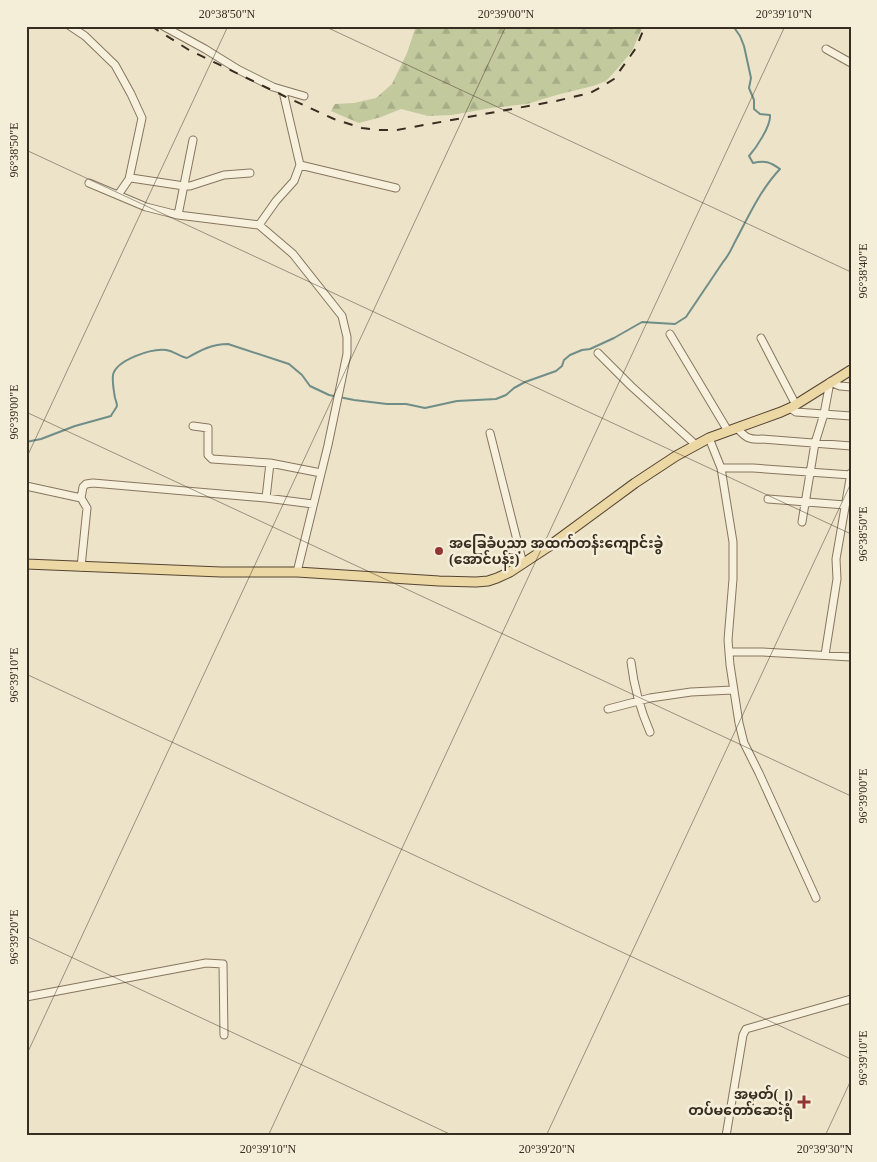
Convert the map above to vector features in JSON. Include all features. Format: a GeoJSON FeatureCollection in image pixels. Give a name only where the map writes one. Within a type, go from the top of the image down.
{"type":"FeatureCollection","features":[{"type":"Feature","properties":{"kind":"main road"},"geometry":{"type":"LineString","coordinates":[[26,564],[221,572],[297,572],[440,581],[476,582],[497,578],[510,572],[548,547],[635,483],[676,456],[709,438],[793,406],[851,370]]}},
{"type":"Feature","properties":{"kind":"street"},"geometry":{"type":"LineString","coordinates":[[70,26],[85,36],[115,65],[142,118],[128,179],[118,195]]}},
{"type":"Feature","properties":{"kind":"street"},"geometry":{"type":"LineString","coordinates":[[163,26],[272,87],[304,96]]}},
{"type":"Feature","properties":{"kind":"street"},"geometry":{"type":"LineString","coordinates":[[826,50],[851,63]]}},
{"type":"Feature","properties":{"kind":"street"},"geometry":{"type":"LineString","coordinates":[[260,225],[276,201],[294,181],[300,165],[284,96]]}},
{"type":"Feature","properties":{"kind":"street"},"geometry":{"type":"LineString","coordinates":[[178,215],[193,140]]}},
{"type":"Feature","properties":{"kind":"street"},"geometry":{"type":"LineString","coordinates":[[300,165],[396,188]]}},
{"type":"Feature","properties":{"kind":"street"},"geometry":{"type":"LineString","coordinates":[[128,179],[190,186],[224,176],[250,173]]}},
{"type":"Feature","properties":{"kind":"street"},"geometry":{"type":"LineString","coordinates":[[89,183],[146,206],[178,215],[260,225],[293,254],[342,316],[348,337],[347,354],[297,572]]}},
{"type":"Feature","properties":{"kind":"street"},"geometry":{"type":"LineString","coordinates":[[670,334],[733,430],[754,439],[851,446]]}},
{"type":"Feature","properties":{"kind":"street"},"geometry":{"type":"LineString","coordinates":[[761,338],[796,412],[851,416]]}},
{"type":"Feature","properties":{"kind":"street"},"geometry":{"type":"LineString","coordinates":[[598,354],[696,445]]}},
{"type":"Feature","properties":{"kind":"street"},"geometry":{"type":"LineString","coordinates":[[802,522],[815,443],[824,414],[830,382],[840,386],[851,387]]}},
{"type":"Feature","properties":{"kind":"street"},"geometry":{"type":"LineString","coordinates":[[193,426],[208,428],[208,455],[212,459],[270,463],[321,473]]}},
{"type":"Feature","properties":{"kind":"street"},"geometry":{"type":"LineString","coordinates":[[490,433],[523,564]]}},
{"type":"Feature","properties":{"kind":"street"},"geometry":{"type":"LineString","coordinates":[[709,438],[721,468],[733,542],[733,579],[728,640],[738,723],[744,743],[816,898]]}},
{"type":"Feature","properties":{"kind":"street"},"geometry":{"type":"LineString","coordinates":[[266,498],[270,463]]}},
{"type":"Feature","properties":{"kind":"street"},"geometry":{"type":"LineString","coordinates":[[721,468],[851,474],[836,559],[837,579],[825,655]]}},
{"type":"Feature","properties":{"kind":"street"},"geometry":{"type":"LineString","coordinates":[[81,567],[86,508],[80,498],[83,487],[86,484],[266,498],[313,504]]}},
{"type":"Feature","properties":{"kind":"street"},"geometry":{"type":"LineString","coordinates":[[26,486],[80,498]]}},
{"type":"Feature","properties":{"kind":"street"},"geometry":{"type":"LineString","coordinates":[[768,499],[845,505]]}},
{"type":"Feature","properties":{"kind":"street"},"geometry":{"type":"LineString","coordinates":[[729,652],[851,657]]}},
{"type":"Feature","properties":{"kind":"street"},"geometry":{"type":"LineString","coordinates":[[630,662],[633,681],[643,716],[650,732]]}},
{"type":"Feature","properties":{"kind":"street"},"geometry":{"type":"LineString","coordinates":[[608,709],[650,698],[691,692],[733,690]]}},
{"type":"Feature","properties":{"kind":"street"},"geometry":{"type":"LineString","coordinates":[[26,998],[206,963],[223,964],[224,1035]]}},
{"type":"Feature","properties":{"kind":"street"},"geometry":{"type":"LineString","coordinates":[[726,1136],[743,1035],[746,1029],[851,999]]}},
{"type":"Feature","properties":{"kind":"green space"},"geometry":{"type":"Polygon","coordinates":[[[416,26],[643,26],[632,51],[606,81],[527,104],[452,115],[428,116],[401,109],[359,123],[331,111],[335,104],[354,103],[376,98],[392,84],[407,53],[416,26]]]}},
{"type":"Feature","properties":{"kind":"waterway"},"geometry":{"type":"LineString","coordinates":[[26,442],[41,439],[75,426],[111,416],[117,406],[113,381],[113,375],[116,370],[127,360],[152,351],[169,351],[187,358],[207,348],[228,344],[289,364],[302,375],[310,386],[329,395],[354,400],[406,404],[425,408],[457,401],[496,399],[506,395],[525,382],[556,371],[570,355],[590,349],[642,322],[675,324],[686,317],[727,256],[756,202],[780,169],[767,162],[753,163],[749,156],[766,131],[770,115],[760,114],[754,109],[754,100],[749,88],[751,78],[744,46],[733,26]]}},
{"type":"Feature","properties":{"kind":"railway"},"geometry":{"type":"LineString","coordinates":[[151,26],[189,50],[334,119],[362,128],[380,130],[397,130],[590,93],[614,79],[636,48],[645,26]]}},
{"type":"Feature","properties":{"kind":"place","name":"အခြေခံပညာ အထက်တန်းကျောင်းခွဲ (အောင်ပန်း)"},"geometry":{"type":"Point","coordinates":[439,551]}},
{"type":"Feature","properties":{"kind":"place","name":"အမှတ်(၂) တပ်မတော်ဆေးရုံ"},"geometry":{"type":"Point","coordinates":[804,1102]}}]}
